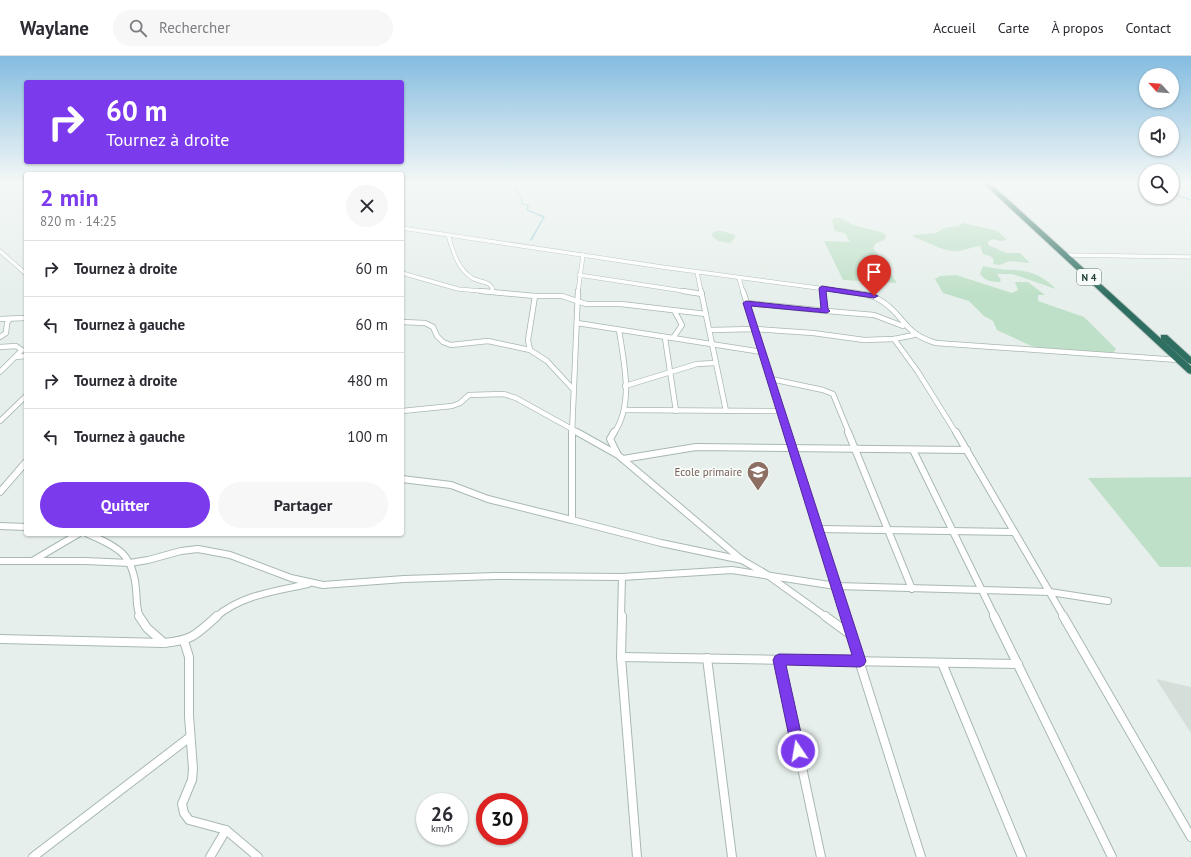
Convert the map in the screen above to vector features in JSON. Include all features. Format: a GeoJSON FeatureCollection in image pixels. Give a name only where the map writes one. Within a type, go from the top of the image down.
{"type":"FeatureCollection","features":[{"type":"Feature","properties":{"kind":"highway","name":"N 4"},"geometry":{"type":"LineString","coordinates":[[1029,220],[1191,361]]}},
{"type":"Feature","properties":{"kind":"highway","name":"N 4"},"geometry":{"type":"LineString","coordinates":[[1031,220],[1191,371]]}},
{"type":"Feature","properties":{"kind":"street"},"geometry":{"type":"LineString","coordinates":[[404,228],[739,278],[860,293],[878,297],[914,335],[928,341],[953,345],[1179,360]]}},
{"type":"Feature","properties":{"kind":"street"},"geometry":{"type":"LineString","coordinates":[[448,235],[462,270],[473,279],[490,284],[493,288],[493,292]]}},
{"type":"Feature","properties":{"kind":"street"},"geometry":{"type":"LineString","coordinates":[[0,252],[13,260],[18,268],[24,272]]}},
{"type":"Feature","properties":{"kind":"street"},"geometry":{"type":"LineString","coordinates":[[572,520],[572,388],[579,275],[583,255]]}},
{"type":"Feature","properties":{"kind":"street"},"geometry":{"type":"LineString","coordinates":[[1068,255],[1191,257]]}},
{"type":"Feature","properties":{"kind":"street"},"geometry":{"type":"LineString","coordinates":[[697,272],[726,411]]}},
{"type":"Feature","properties":{"kind":"street"},"geometry":{"type":"LineString","coordinates":[[404,274],[445,284],[455,289],[535,296],[562,296],[578,302],[591,304],[621,304],[675,312],[706,314]]}},
{"type":"Feature","properties":{"kind":"street"},"geometry":{"type":"LineString","coordinates":[[579,275],[702,294]]}},
{"type":"Feature","properties":{"kind":"street"},"geometry":{"type":"LineString","coordinates":[[739,278],[921,857]]}},
{"type":"Feature","properties":{"kind":"street"},"geometry":{"type":"LineString","coordinates":[[822,288],[825,310],[827,311]]}},
{"type":"Feature","properties":{"kind":"street"},"geometry":{"type":"LineString","coordinates":[[530,350],[528,340],[535,296]]}},
{"type":"Feature","properties":{"kind":"street"},"geometry":{"type":"LineString","coordinates":[[746,303],[874,315],[905,327]]}},
{"type":"Feature","properties":{"kind":"street"},"geometry":{"type":"LineString","coordinates":[[673,338],[682,328],[682,322],[675,312]]}},
{"type":"Feature","properties":{"kind":"street"},"geometry":{"type":"LineString","coordinates":[[0,319],[24,318]]}},
{"type":"Feature","properties":{"kind":"street"},"geometry":{"type":"LineString","coordinates":[[0,337],[6,333],[7,323],[10,319]]}},
{"type":"Feature","properties":{"kind":"street"},"geometry":{"type":"LineString","coordinates":[[404,322],[425,324],[433,328],[437,336],[443,342],[452,345],[488,341],[530,350],[547,361],[572,388]]}},
{"type":"Feature","properties":{"kind":"street"},"geometry":{"type":"LineString","coordinates":[[577,322],[665,338],[762,352]]}},
{"type":"Feature","properties":{"kind":"street"},"geometry":{"type":"LineString","coordinates":[[710,330],[755,329],[823,334],[864,340],[894,339],[914,335]]}},
{"type":"Feature","properties":{"kind":"street"},"geometry":{"type":"LineString","coordinates":[[619,330],[624,358],[624,410],[621,421],[610,439],[612,447],[620,457]]}},
{"type":"Feature","properties":{"kind":"street"},"geometry":{"type":"LineString","coordinates":[[665,338],[676,411]]}},
{"type":"Feature","properties":{"kind":"street"},"geometry":{"type":"LineString","coordinates":[[894,339],[918,372],[967,450],[1191,837]]}},
{"type":"Feature","properties":{"kind":"street"},"geometry":{"type":"LineString","coordinates":[[0,347],[20,347],[22,350],[0,372]]}},
{"type":"Feature","properties":{"kind":"street"},"geometry":{"type":"LineString","coordinates":[[16,357],[24,356]]}},
{"type":"Feature","properties":{"kind":"street"},"geometry":{"type":"LineString","coordinates":[[625,386],[697,364],[716,363]]}},
{"type":"Feature","properties":{"kind":"street"},"geometry":{"type":"LineString","coordinates":[[771,379],[823,390],[833,394],[912,589]]}},
{"type":"Feature","properties":{"kind":"street"},"geometry":{"type":"LineString","coordinates":[[404,411],[452,406],[460,403],[469,395],[504,394],[516,398],[620,457],[742,560],[766,574],[852,635]]}},
{"type":"Feature","properties":{"kind":"street"},"geometry":{"type":"LineString","coordinates":[[0,422],[24,398]]}},
{"type":"Feature","properties":{"kind":"street"},"geometry":{"type":"LineString","coordinates":[[624,410],[782,411]]}},
{"type":"Feature","properties":{"kind":"street"},"geometry":{"type":"LineString","coordinates":[[620,457],[696,447],[967,450]]}},
{"type":"Feature","properties":{"kind":"street"},"geometry":{"type":"LineString","coordinates":[[913,450],[1112,857]]}},
{"type":"Feature","properties":{"kind":"street"},"geometry":{"type":"LineString","coordinates":[[0,492],[24,464]]}},
{"type":"Feature","properties":{"kind":"street"},"geometry":{"type":"LineString","coordinates":[[404,479],[451,485],[488,499],[661,543],[742,560]]}},
{"type":"Feature","properties":{"kind":"street"},"geometry":{"type":"LineString","coordinates":[[0,526],[24,527]]}},
{"type":"Feature","properties":{"kind":"street"},"geometry":{"type":"LineString","coordinates":[[818,529],[1014,532]]}},
{"type":"Feature","properties":{"kind":"street"},"geometry":{"type":"LineString","coordinates":[[33,560],[75,536]]}},
{"type":"Feature","properties":{"kind":"street"},"geometry":{"type":"LineString","coordinates":[[93,536],[115,548],[130,563],[134,576],[137,609],[140,618],[145,627],[164,643]]}},
{"type":"Feature","properties":{"kind":"street"},"geometry":{"type":"LineString","coordinates":[[0,561],[33,560],[130,563],[148,560],[185,550],[198,549],[236,557],[272,573],[310,584]]}},
{"type":"Feature","properties":{"kind":"street"},"geometry":{"type":"LineString","coordinates":[[0,639],[164,643],[184,641],[196,635],[227,607],[250,597],[310,584],[348,585],[404,579],[496,576],[622,577],[714,570],[766,574],[836,586],[1050,592],[1108,601]]}},
{"type":"Feature","properties":{"kind":"street"},"geometry":{"type":"LineString","coordinates":[[622,577],[621,657],[637,857]]}},
{"type":"Feature","properties":{"kind":"street"},"geometry":{"type":"LineString","coordinates":[[184,641],[189,658],[192,780],[186,791],[182,804],[184,813],[189,820],[226,830],[258,857]]}},
{"type":"Feature","properties":{"kind":"street"},"geometry":{"type":"LineString","coordinates":[[621,657],[1018,664]]}},
{"type":"Feature","properties":{"kind":"street"},"geometry":{"type":"LineString","coordinates":[[707,658],[732,857]]}},
{"type":"Feature","properties":{"kind":"street"},"geometry":{"type":"LineString","coordinates":[[779,660],[821,857]]}},
{"type":"Feature","properties":{"kind":"street"},"geometry":{"type":"LineString","coordinates":[[942,663],[1022,857]]}},
{"type":"Feature","properties":{"kind":"street"},"geometry":{"type":"LineString","coordinates":[[33,857],[190,737]]}},
{"type":"Feature","properties":{"kind":"street"},"geometry":{"type":"LineString","coordinates":[[210,857],[226,830]]}},
{"type":"Feature","properties":{"kind":"shaded area"},"geometry":{"type":"Polygon","coordinates":[[[1156,679],[1191,687],[1191,733],[1156,679]]]}},
{"type":"Feature","properties":{"kind":"green space"},"geometry":{"type":"Polygon","coordinates":[[[832,220],[845,220],[853,225],[884,233],[886,236],[884,240],[876,243],[873,248],[897,283],[843,280],[824,241],[850,242],[845,233],[835,231],[832,220]]]}},
{"type":"Feature","properties":{"kind":"green space"},"geometry":{"type":"Polygon","coordinates":[[[963,223],[998,231],[1007,240],[1001,241],[992,239],[988,242],[988,245],[1006,253],[1020,253],[1030,263],[1009,261],[1000,265],[993,264],[994,260],[990,256],[983,254],[980,246],[961,251],[953,251],[936,246],[914,237],[913,235],[936,233],[944,228],[959,226],[963,223]]]}},
{"type":"Feature","properties":{"kind":"green space"},"geometry":{"type":"Polygon","coordinates":[[[715,231],[722,231],[735,235],[735,238],[730,243],[718,241],[711,235],[715,231]]]}},
{"type":"Feature","properties":{"kind":"green space"},"geometry":{"type":"Polygon","coordinates":[[[983,266],[1030,272],[1047,281],[1056,289],[1012,274],[997,274],[1001,280],[1000,282],[989,281],[980,274],[983,266]]]}},
{"type":"Feature","properties":{"kind":"green space"},"geometry":{"type":"Polygon","coordinates":[[[956,275],[1012,293],[1018,290],[1015,282],[1028,282],[1045,295],[1038,295],[1038,301],[1084,317],[1116,349],[1113,353],[1037,348],[1027,344],[997,330],[993,321],[984,316],[969,301],[943,293],[935,279],[940,276],[956,275]]]}},
{"type":"Feature","properties":{"kind":"green space"},"geometry":{"type":"Polygon","coordinates":[[[1191,477],[1191,567],[1160,567],[1088,478],[1191,477]]]}},
{"type":"Feature","properties":{"kind":"waterway"},"geometry":{"type":"LineString","coordinates":[[531,240],[542,220]]}},
{"type":"Feature","properties":{"kind":"place","name":"Ecole primaire"},"geometry":{"type":"Point","coordinates":[758,492]}},
{"type":"Feature","properties":{"kind":"route"},"geometry":{"type":"LineString","coordinates":[[798,751],[779,660],[860,661],[782,411],[746,303],[827,311],[825,310],[822,288],[874,296]]}}]}
